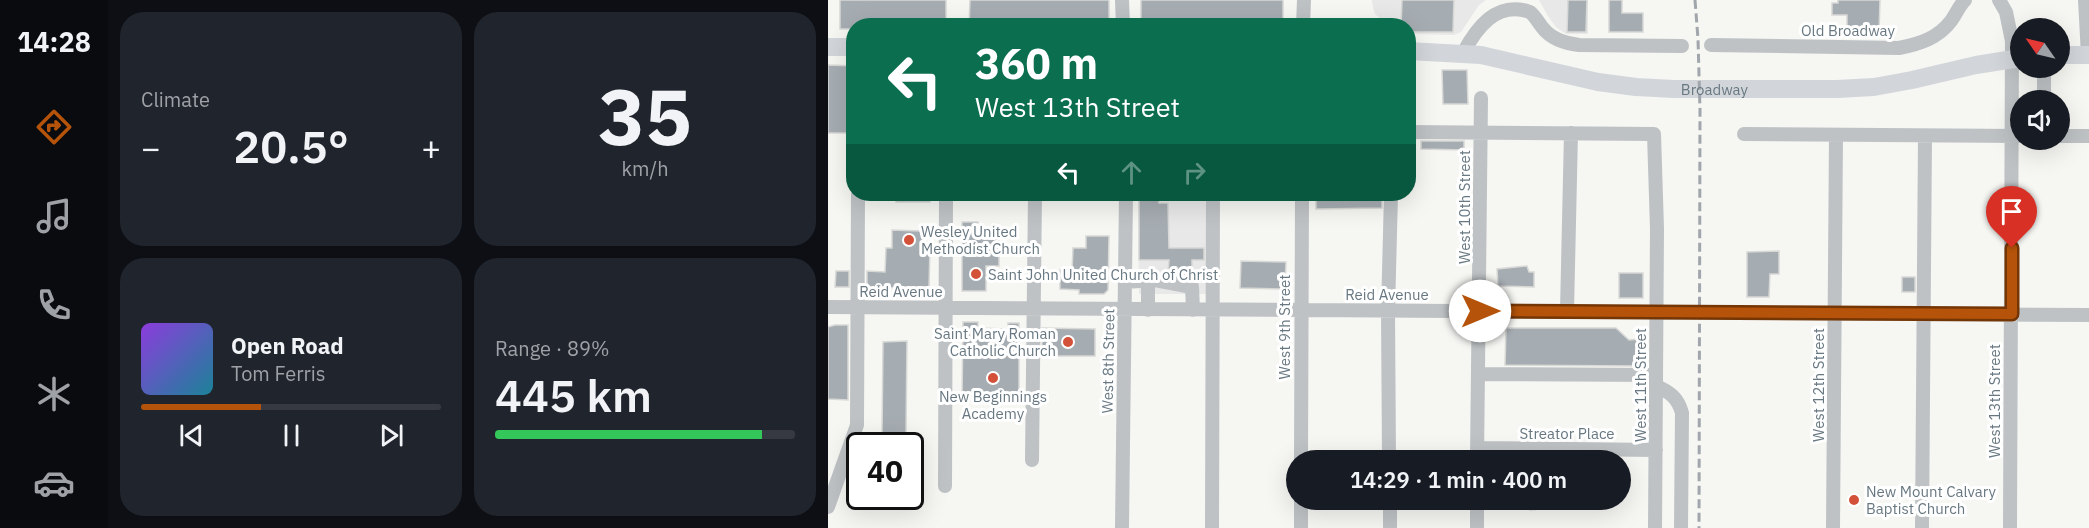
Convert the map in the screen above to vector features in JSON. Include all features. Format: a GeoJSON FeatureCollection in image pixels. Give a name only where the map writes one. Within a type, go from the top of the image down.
{"type":"FeatureCollection","features":[{"type":"Feature","properties":{"kind":"main road"},"geometry":{"type":"LineString","coordinates":[[828,47],[846,47]]}},
{"type":"Feature","properties":{"kind":"main road","name":"Broadway"},"geometry":{"type":"LineString","coordinates":[[1416,51],[1463,53],[1499,58],[1598,82],[1674,89],[1875,87],[2010,59]]}},
{"type":"Feature","properties":{"kind":"main road"},"geometry":{"type":"LineString","coordinates":[[2070,55],[2088,55]]}},
{"type":"Feature","properties":{"kind":"street"},"geometry":{"type":"LineString","coordinates":[[1122,0],[1123,18]]}},
{"type":"Feature","properties":{"kind":"street"},"geometry":{"type":"LineString","coordinates":[[1304,0],[1304,18]]}},
{"type":"Feature","properties":{"kind":"street","name":"Old Broadway"},"geometry":{"type":"LineString","coordinates":[[1711,45],[1899,48],[1911,46],[1928,40],[1941,31],[1965,0]]}},
{"type":"Feature","properties":{"kind":"street"},"geometry":{"type":"LineString","coordinates":[[1999,0],[2004,6],[2010,27]]}},
{"type":"Feature","properties":{"kind":"street"},"geometry":{"type":"LineString","coordinates":[[2085,0],[2088,55]]}},
{"type":"Feature","properties":{"kind":"street"},"geometry":{"type":"LineString","coordinates":[[1463,53],[1485,14],[1507,3],[1523,7],[1532,13],[1547,33],[1565,43],[1682,46]]}},
{"type":"Feature","properties":{"kind":"street","name":"West 10th Street"},"geometry":{"type":"LineString","coordinates":[[1478,450],[1481,98]]}},
{"type":"Feature","properties":{"kind":"street"},"geometry":{"type":"LineString","coordinates":[[1744,134],[1925,136],[2010,131]]}},
{"type":"Feature","properties":{"kind":"street"},"geometry":{"type":"LineString","coordinates":[[1416,132],[1571,133],[1567,311]]}},
{"type":"Feature","properties":{"kind":"street","name":"West 11th Street"},"geometry":{"type":"LineString","coordinates":[[1571,133],[1654,134],[1657,312],[1655,528]]}},
{"type":"Feature","properties":{"kind":"street","name":"West 12th Street"},"geometry":{"type":"LineString","coordinates":[[1833,528],[1836,135]]}},
{"type":"Feature","properties":{"kind":"street"},"geometry":{"type":"LineString","coordinates":[[1922,528],[1925,136]]}},
{"type":"Feature","properties":{"kind":"street"},"geometry":{"type":"LineString","coordinates":[[2070,136],[2089,136]]}},
{"type":"Feature","properties":{"kind":"street","name":"West 13th Street"},"geometry":{"type":"LineString","coordinates":[[2010,528],[2016,150]]}},
{"type":"Feature","properties":{"kind":"street"},"geometry":{"type":"LineString","coordinates":[[828,507],[857,425],[858,201]]}},
{"type":"Feature","properties":{"kind":"street"},"geometry":{"type":"LineString","coordinates":[[945,486],[946,201]]}},
{"type":"Feature","properties":{"kind":"street"},"geometry":{"type":"LineString","coordinates":[[1032,460],[1035,201]]}},
{"type":"Feature","properties":{"kind":"street","name":"West 8th Street"},"geometry":{"type":"LineString","coordinates":[[1122,528],[1125,201]]}},
{"type":"Feature","properties":{"kind":"street"},"geometry":{"type":"LineString","coordinates":[[1212,528],[1213,201]]}},
{"type":"Feature","properties":{"kind":"street","name":"West 9th Street"},"geometry":{"type":"LineString","coordinates":[[1301,450],[1302,201]]}},
{"type":"Feature","properties":{"kind":"street"},"geometry":{"type":"LineString","coordinates":[[1389,450],[1388,311],[1391,201]]}},
{"type":"Feature","properties":{"kind":"street"},"geometry":{"type":"LineString","coordinates":[[1148,280],[1149,309]]}},
{"type":"Feature","properties":{"kind":"street"},"geometry":{"type":"LineString","coordinates":[[1125,282],[1155,280],[1192,287],[1193,310]]}},
{"type":"Feature","properties":{"kind":"street","name":"Reid Avenue"},"geometry":{"type":"LineString","coordinates":[[828,308],[2089,315]]}},
{"type":"Feature","properties":{"kind":"street"},"geometry":{"type":"LineString","coordinates":[[1479,374],[1656,380],[1675,397],[1682,413],[1681,528]]}},
{"type":"Feature","properties":{"kind":"street","name":"Streator Place"},"geometry":{"type":"LineString","coordinates":[[1631,451],[1656,450]]}},
{"type":"Feature","properties":{"kind":"street"},"geometry":{"type":"LineString","coordinates":[[1301,510],[1301,528]]}},
{"type":"Feature","properties":{"kind":"street"},"geometry":{"type":"LineString","coordinates":[[1390,510],[1390,528]]}},
{"type":"Feature","properties":{"kind":"street"},"geometry":{"type":"LineString","coordinates":[[1477,510],[1477,528]]}},
{"type":"Feature","properties":{"kind":"shaded area"},"geometry":{"type":"Polygon","coordinates":[[[1372,0],[1486,0],[1479,5],[1461,32],[1454,35],[1416,34],[1416,18],[1380,18],[1375,14],[1372,0]]]}},
{"type":"Feature","properties":{"kind":"shaded area"},"geometry":{"type":"Polygon","coordinates":[[[1539,0],[1588,0],[1588,34],[1566,34],[1556,27],[1539,0]]]}},
{"type":"Feature","properties":{"kind":"shaded area"},"geometry":{"type":"Polygon","coordinates":[[[1138,201],[1209,201],[1209,294],[1139,294],[1138,201]]]}},
{"type":"Feature","properties":{"kind":"building"},"geometry":{"type":"Polygon","coordinates":[[[840,0],[946,0],[946,18],[846,18],[846,29],[840,29],[840,0]]]}},
{"type":"Feature","properties":{"kind":"building"},"geometry":{"type":"Polygon","coordinates":[[[970,0],[1109,0],[1109,18],[969,18],[970,0]]]}},
{"type":"Feature","properties":{"kind":"building"},"geometry":{"type":"Polygon","coordinates":[[[1141,0],[1283,0],[1283,18],[1141,18],[1141,0]]]}},
{"type":"Feature","properties":{"kind":"building"},"geometry":{"type":"Polygon","coordinates":[[[1402,0],[1454,0],[1453,32],[1416,32],[1416,18],[1401,18],[1402,0]]]}},
{"type":"Feature","properties":{"kind":"building"},"geometry":{"type":"Polygon","coordinates":[[[1568,0],[1587,0],[1586,32],[1567,32],[1568,0]]]}},
{"type":"Feature","properties":{"kind":"building"},"geometry":{"type":"Polygon","coordinates":[[[1609,0],[1622,0],[1622,13],[1643,13],[1643,32],[1609,32],[1609,0]]]}},
{"type":"Feature","properties":{"kind":"building"},"geometry":{"type":"Polygon","coordinates":[[[1838,0],[1880,0],[1879,34],[1847,34],[1847,15],[1832,15],[1832,3],[1838,3],[1838,0]]]}},
{"type":"Feature","properties":{"kind":"building"},"geometry":{"type":"Polygon","coordinates":[[[828,65],[846,66],[846,133],[828,133],[828,65]]]}},
{"type":"Feature","properties":{"kind":"building"},"geometry":{"type":"Polygon","coordinates":[[[1442,70],[1467,70],[1468,104],[1443,104],[1442,70]]]}},
{"type":"Feature","properties":{"kind":"building"},"geometry":{"type":"Polygon","coordinates":[[[1421,141],[1464,141],[1464,150],[1421,149],[1421,141]]]}},
{"type":"Feature","properties":{"kind":"building"},"geometry":{"type":"Polygon","coordinates":[[[896,201],[930,201],[930,202],[896,201]]]}},
{"type":"Feature","properties":{"kind":"building"},"geometry":{"type":"Polygon","coordinates":[[[1139,201],[1168,203],[1169,248],[1204,248],[1204,260],[1192,260],[1192,277],[1168,273],[1169,260],[1139,260],[1139,201]]]}},
{"type":"Feature","properties":{"kind":"building"},"geometry":{"type":"Polygon","coordinates":[[[1316,201],[1382,201],[1382,208],[1316,209],[1316,201]]]}},
{"type":"Feature","properties":{"kind":"building"},"geometry":{"type":"Polygon","coordinates":[[[962,222],[978,222],[978,229],[999,229],[999,266],[986,266],[986,291],[962,291],[962,222]]]}},
{"type":"Feature","properties":{"kind":"building"},"geometry":{"type":"Polygon","coordinates":[[[892,230],[921,231],[924,248],[930,248],[929,287],[867,288],[867,271],[885,272],[886,248],[892,248],[892,230]]]}},
{"type":"Feature","properties":{"kind":"building"},"geometry":{"type":"Polygon","coordinates":[[[1086,236],[1109,236],[1108,290],[1104,294],[1079,294],[1079,290],[1060,289],[1060,270],[1072,271],[1073,248],[1086,248],[1086,236]]]}},
{"type":"Feature","properties":{"kind":"building"},"geometry":{"type":"Polygon","coordinates":[[[1779,251],[1779,274],[1770,274],[1769,297],[1747,297],[1747,252],[1779,251]]]}},
{"type":"Feature","properties":{"kind":"building"},"geometry":{"type":"Polygon","coordinates":[[[1241,261],[1286,262],[1285,289],[1240,288],[1241,261]]]}},
{"type":"Feature","properties":{"kind":"building"},"geometry":{"type":"Polygon","coordinates":[[[1527,266],[1529,272],[1534,272],[1534,287],[1498,286],[1497,269],[1527,266]]]}},
{"type":"Feature","properties":{"kind":"building"},"geometry":{"type":"Polygon","coordinates":[[[836,271],[849,271],[849,287],[835,287],[836,271]]]}},
{"type":"Feature","properties":{"kind":"building"},"geometry":{"type":"Polygon","coordinates":[[[1619,273],[1643,273],[1643,298],[1619,298],[1619,273]]]}},
{"type":"Feature","properties":{"kind":"building"},"geometry":{"type":"Polygon","coordinates":[[[1902,277],[1915,277],[1915,292],[1902,292],[1902,277]]]}},
{"type":"Feature","properties":{"kind":"building"},"geometry":{"type":"Polygon","coordinates":[[[963,322],[978,322],[978,328],[1008,329],[1008,323],[1019,323],[1019,399],[962,398],[963,322]]]}},
{"type":"Feature","properties":{"kind":"building"},"geometry":{"type":"Polygon","coordinates":[[[848,325],[848,400],[828,399],[828,327],[848,325]]]}},
{"type":"Feature","properties":{"kind":"building"},"geometry":{"type":"Polygon","coordinates":[[[1042,328],[1095,329],[1095,356],[1042,356],[1042,328]]]}},
{"type":"Feature","properties":{"kind":"building"},"geometry":{"type":"Polygon","coordinates":[[[1506,328],[1616,328],[1629,340],[1640,339],[1641,366],[1505,365],[1506,328]]]}},
{"type":"Feature","properties":{"kind":"building"},"geometry":{"type":"Polygon","coordinates":[[[907,341],[906,432],[882,432],[883,342],[907,341]]]}},
{"type":"Feature","properties":{"kind":"railway"},"geometry":{"type":"LineString","coordinates":[[1695,0],[1700,110],[1699,528]]}},
{"type":"Feature","properties":{"kind":"place","name":"Wesley United Methodist Church"},"geometry":{"type":"Point","coordinates":[909,240]}},
{"type":"Feature","properties":{"kind":"place","name":"Saint John United Church of Christ"},"geometry":{"type":"Point","coordinates":[976,274]}},
{"type":"Feature","properties":{"kind":"place","name":"Saint Mary Roman Catholic Church"},"geometry":{"type":"Point","coordinates":[1068,342]}},
{"type":"Feature","properties":{"kind":"place","name":"New Beginnings Academy"},"geometry":{"type":"Point","coordinates":[993,378]}},
{"type":"Feature","properties":{"kind":"place","name":"New Mount Calvary Baptist Church"},"geometry":{"type":"Point","coordinates":[1854,500]}},
{"type":"Feature","properties":{"kind":"route"},"geometry":{"type":"LineString","coordinates":[[1480,311],[2012,314],[2012,248]]}}]}
